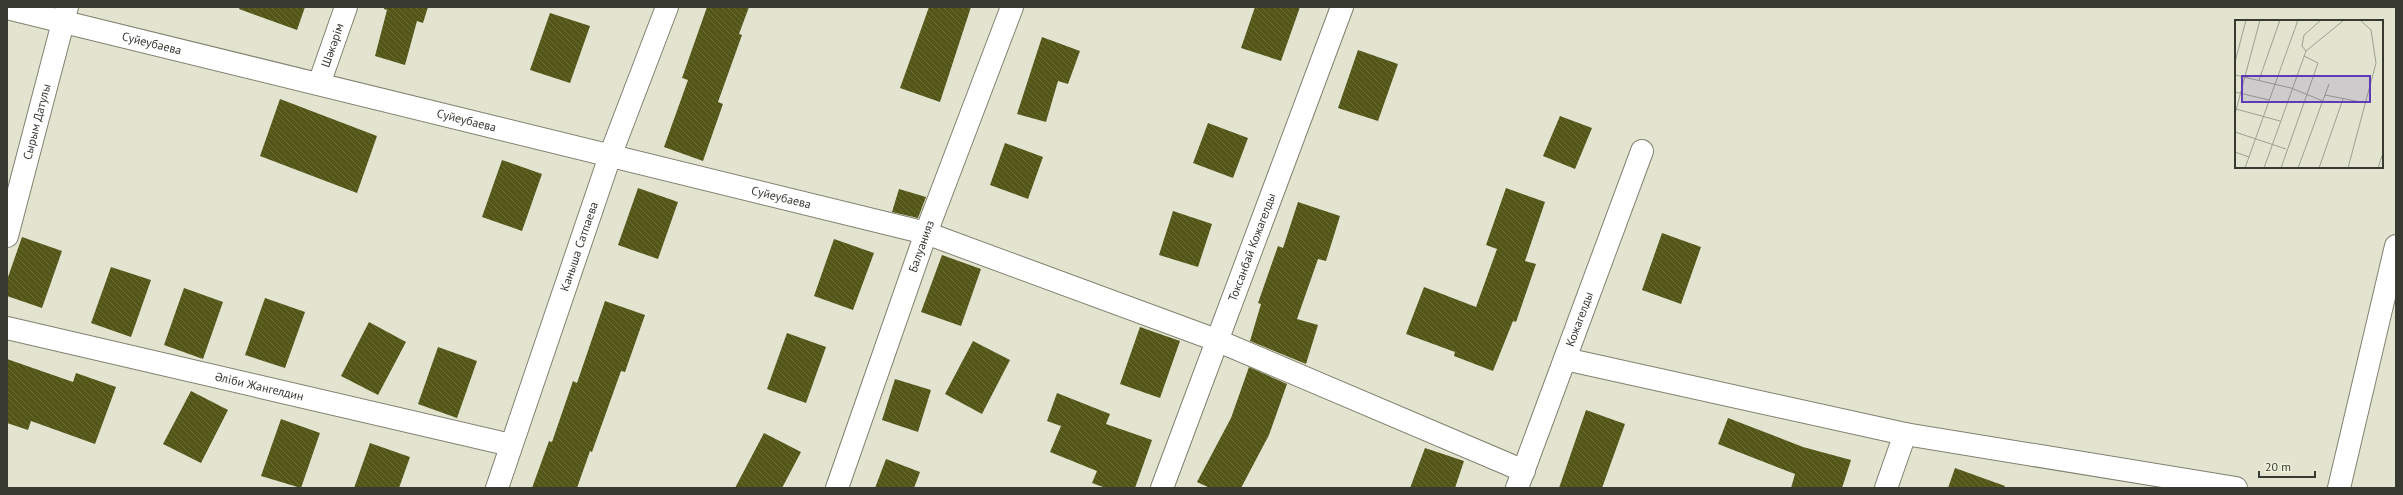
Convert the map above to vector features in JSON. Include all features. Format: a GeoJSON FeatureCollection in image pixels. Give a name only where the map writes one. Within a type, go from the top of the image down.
{"type":"FeatureCollection","features":[{"type":"Feature","properties":{"kind":"street","name":"Шәкәрім"},"geometry":{"type":"LineString","coordinates":[[319,84],[346,7]]}},
{"type":"Feature","properties":{"kind":"street","name":"Каныша Сатпаева"},"geometry":{"type":"LineString","coordinates":[[497,488],[610,156],[667,7]]}},
{"type":"Feature","properties":{"kind":"street","name":"Балуанияз"},"geometry":{"type":"LineString","coordinates":[[837,488],[926,233],[1012,7]]}},
{"type":"Feature","properties":{"kind":"street","name":"Токсанбай Кожагелды"},"geometry":{"type":"LineString","coordinates":[[1162,488],[1216,340],[1342,7]]}},
{"type":"Feature","properties":{"kind":"street","name":"Суйеубаева"},"geometry":{"type":"LineString","coordinates":[[7,8],[65,14],[319,84],[926,233],[1216,340],[1521,479]]}},
{"type":"Feature","properties":{"kind":"street","name":"Сырым Датулы"},"geometry":{"type":"LineString","coordinates":[[7,236],[65,14]]}},
{"type":"Feature","properties":{"kind":"street","name":"Кожагелды"},"geometry":{"type":"LineString","coordinates":[[1521,479],[1642,151]]}},
{"type":"Feature","properties":{"kind":"street"},"geometry":{"type":"LineString","coordinates":[[2339,488],[2396,246]]}},
{"type":"Feature","properties":{"kind":"street","name":"Әліби Жангелдин"},"geometry":{"type":"LineString","coordinates":[[7,328],[511,445]]}},
{"type":"Feature","properties":{"kind":"street"},"geometry":{"type":"LineString","coordinates":[[1565,359],[1905,434],[2236,488]]}},
{"type":"Feature","properties":{"kind":"street"},"geometry":{"type":"LineString","coordinates":[[1886,488],[1905,434]]}},
{"type":"Feature","properties":{"kind":"building"},"geometry":{"type":"Polygon","coordinates":[[[240,7],[305,7],[297,30],[239,9],[240,7]]]}},
{"type":"Feature","properties":{"kind":"building"},"geometry":{"type":"Polygon","coordinates":[[[384,7],[428,7],[423,23],[417,21],[405,65],[375,56],[387,10],[384,9],[384,7]]]}},
{"type":"Feature","properties":{"kind":"building"},"geometry":{"type":"Polygon","coordinates":[[[707,7],[749,7],[739,34],[742,35],[718,102],[723,104],[703,161],[664,147],[688,80],[682,78],[707,7]]]}},
{"type":"Feature","properties":{"kind":"building"},"geometry":{"type":"Polygon","coordinates":[[[929,7],[971,7],[940,102],[900,88],[929,7]]]}},
{"type":"Feature","properties":{"kind":"building"},"geometry":{"type":"Polygon","coordinates":[[[1255,7],[1300,7],[1281,61],[1241,48],[1255,7]]]}},
{"type":"Feature","properties":{"kind":"building"},"geometry":{"type":"Polygon","coordinates":[[[550,13],[590,26],[570,83],[530,70],[550,13]]]}},
{"type":"Feature","properties":{"kind":"building"},"geometry":{"type":"Polygon","coordinates":[[[1042,37],[1080,51],[1068,84],[1058,81],[1046,122],[1017,114],[1042,37]]]}},
{"type":"Feature","properties":{"kind":"building"},"geometry":{"type":"Polygon","coordinates":[[[1358,50],[1398,64],[1378,121],[1338,108],[1358,50]]]}},
{"type":"Feature","properties":{"kind":"building"},"geometry":{"type":"Polygon","coordinates":[[[280,99],[377,136],[357,193],[260,156],[280,99]]]}},
{"type":"Feature","properties":{"kind":"building"},"geometry":{"type":"Polygon","coordinates":[[[1560,116],[1592,128],[1575,169],[1543,156],[1560,116]]]}},
{"type":"Feature","properties":{"kind":"building"},"geometry":{"type":"Polygon","coordinates":[[[1208,123],[1248,138],[1233,178],[1193,163],[1208,123]]]}},
{"type":"Feature","properties":{"kind":"building"},"geometry":{"type":"Polygon","coordinates":[[[1005,143],[1043,157],[1028,199],[990,185],[1005,143]]]}},
{"type":"Feature","properties":{"kind":"building"},"geometry":{"type":"Polygon","coordinates":[[[502,160],[542,174],[522,231],[482,217],[502,160]]]}},
{"type":"Feature","properties":{"kind":"building"},"geometry":{"type":"Polygon","coordinates":[[[638,188],[678,202],[658,259],[618,245],[638,188]]]}},
{"type":"Feature","properties":{"kind":"building"},"geometry":{"type":"Polygon","coordinates":[[[1506,188],[1545,202],[1525,261],[1536,264],[1516,322],[1513,321],[1493,371],[1454,356],[1455,352],[1406,334],[1424,287],[1476,307],[1497,249],[1486,245],[1506,188]]]}},
{"type":"Feature","properties":{"kind":"building"},"geometry":{"type":"Polygon","coordinates":[[[899,189],[926,197],[918,218],[892,212],[899,189]]]}},
{"type":"Feature","properties":{"kind":"building"},"geometry":{"type":"Polygon","coordinates":[[[1298,202],[1340,216],[1326,261],[1318,259],[1297,319],[1318,325],[1306,364],[1250,341],[1261,304],[1258,303],[1278,246],[1283,248],[1298,202]]]}},
{"type":"Feature","properties":{"kind":"building"},"geometry":{"type":"Polygon","coordinates":[[[1173,211],[1212,224],[1198,267],[1159,255],[1173,211]]]}},
{"type":"Feature","properties":{"kind":"building"},"geometry":{"type":"Polygon","coordinates":[[[1662,233],[1701,247],[1681,304],[1642,290],[1662,233]]]}},
{"type":"Feature","properties":{"kind":"building"},"geometry":{"type":"Polygon","coordinates":[[[22,237],[62,251],[42,308],[7,296],[7,280],[22,237]]]}},
{"type":"Feature","properties":{"kind":"building"},"geometry":{"type":"Polygon","coordinates":[[[834,239],[874,253],[853,310],[814,296],[834,239]]]}},
{"type":"Feature","properties":{"kind":"building"},"geometry":{"type":"Polygon","coordinates":[[[942,255],[981,269],[961,326],[921,312],[942,255]]]}},
{"type":"Feature","properties":{"kind":"building"},"geometry":{"type":"Polygon","coordinates":[[[111,267],[151,280],[131,337],[91,323],[111,267]]]}},
{"type":"Feature","properties":{"kind":"building"},"geometry":{"type":"Polygon","coordinates":[[[184,288],[223,302],[203,359],[164,345],[184,288]]]}},
{"type":"Feature","properties":{"kind":"building"},"geometry":{"type":"Polygon","coordinates":[[[265,298],[305,312],[285,368],[245,355],[265,298]]]}},
{"type":"Feature","properties":{"kind":"building"},"geometry":{"type":"Polygon","coordinates":[[[605,301],[645,315],[625,372],[621,371],[592,452],[590,451],[577,488],[532,488],[549,441],[552,442],[573,381],[577,383],[605,301]]]}},
{"type":"Feature","properties":{"kind":"building"},"geometry":{"type":"Polygon","coordinates":[[[369,322],[406,342],[378,395],[341,376],[369,322]]]}},
{"type":"Feature","properties":{"kind":"building"},"geometry":{"type":"Polygon","coordinates":[[[1140,327],[1180,341],[1160,398],[1120,384],[1140,327]]]}},
{"type":"Feature","properties":{"kind":"building"},"geometry":{"type":"Polygon","coordinates":[[[787,333],[826,347],[806,403],[767,389],[787,333]]]}},
{"type":"Feature","properties":{"kind":"building"},"geometry":{"type":"Polygon","coordinates":[[[973,341],[1010,360],[982,414],[945,394],[973,341]]]}},
{"type":"Feature","properties":{"kind":"building"},"geometry":{"type":"Polygon","coordinates":[[[438,347],[477,361],[457,418],[418,404],[438,347]]]}},
{"type":"Feature","properties":{"kind":"building"},"geometry":{"type":"Polygon","coordinates":[[[7,359],[73,382],[76,373],[116,387],[95,444],[31,421],[28,430],[7,423],[7,359]]]}},
{"type":"Feature","properties":{"kind":"building"},"geometry":{"type":"Polygon","coordinates":[[[1249,367],[1287,384],[1269,435],[1241,488],[1210,488],[1197,482],[1231,418],[1249,367]]]}},
{"type":"Feature","properties":{"kind":"building"},"geometry":{"type":"Polygon","coordinates":[[[895,379],[931,390],[918,432],[882,420],[895,379]]]}},
{"type":"Feature","properties":{"kind":"building"},"geometry":{"type":"Polygon","coordinates":[[[191,391],[228,410],[201,463],[163,444],[191,391]]]}},
{"type":"Feature","properties":{"kind":"building"},"geometry":{"type":"Polygon","coordinates":[[[1057,393],[1110,414],[1106,424],[1152,440],[1135,488],[1106,488],[1092,483],[1097,471],[1050,452],[1061,426],[1047,421],[1057,393]]]}},
{"type":"Feature","properties":{"kind":"building"},"geometry":{"type":"Polygon","coordinates":[[[1586,410],[1625,424],[1602,488],[1559,488],[1586,410]]]}},
{"type":"Feature","properties":{"kind":"building"},"geometry":{"type":"Polygon","coordinates":[[[1728,418],[1803,447],[1851,460],[1842,488],[1791,488],[1795,474],[1718,444],[1728,418]]]}},
{"type":"Feature","properties":{"kind":"building"},"geometry":{"type":"Polygon","coordinates":[[[281,419],[320,433],[301,488],[261,476],[281,419]]]}},
{"type":"Feature","properties":{"kind":"building"},"geometry":{"type":"Polygon","coordinates":[[[764,433],[801,452],[782,488],[735,488],[764,433]]]}},
{"type":"Feature","properties":{"kind":"building"},"geometry":{"type":"Polygon","coordinates":[[[370,443],[410,457],[399,488],[354,488],[370,443]]]}},
{"type":"Feature","properties":{"kind":"building"},"geometry":{"type":"Polygon","coordinates":[[[1425,448],[1464,461],[1455,488],[1410,488],[1425,448]]]}},
{"type":"Feature","properties":{"kind":"building"},"geometry":{"type":"Polygon","coordinates":[[[886,459],[920,472],[914,488],[875,488],[886,459]]]}},
{"type":"Feature","properties":{"kind":"building"},"geometry":{"type":"Polygon","coordinates":[[[1955,468],[2005,486],[2004,488],[1948,488],[1955,468]]]}}]}
